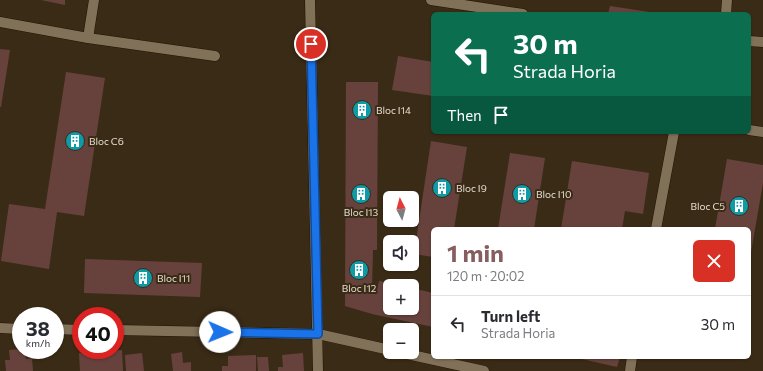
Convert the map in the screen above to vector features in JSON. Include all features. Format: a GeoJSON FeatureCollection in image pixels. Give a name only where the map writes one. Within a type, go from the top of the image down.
{"type":"FeatureCollection","features":[{"type":"Feature","properties":{"kind":"street"},"geometry":{"type":"LineString","coordinates":[[88,38],[94,0]]}},
{"type":"Feature","properties":{"kind":"street"},"geometry":{"type":"LineString","coordinates":[[310,0],[318,371]]}},
{"type":"Feature","properties":{"kind":"street"},"geometry":{"type":"LineString","coordinates":[[432,0],[510,12]]}},
{"type":"Feature","properties":{"kind":"street"},"geometry":{"type":"LineString","coordinates":[[726,12],[727,0]]}},
{"type":"Feature","properties":{"kind":"street"},"geometry":{"type":"LineString","coordinates":[[0,22],[88,38],[215,56]]}},
{"type":"Feature","properties":{"kind":"street"},"geometry":{"type":"LineString","coordinates":[[751,41],[763,42]]}},
{"type":"Feature","properties":{"kind":"street"},"geometry":{"type":"LineString","coordinates":[[751,130],[763,132]]}},
{"type":"Feature","properties":{"kind":"street"},"geometry":{"type":"LineString","coordinates":[[656,227],[674,134]]}},
{"type":"Feature","properties":{"kind":"street"},"geometry":{"type":"LineString","coordinates":[[0,328],[12,329]]}},
{"type":"Feature","properties":{"kind":"street"},"geometry":{"type":"LineString","coordinates":[[124,330],[318,334],[383,348]]}},
{"type":"Feature","properties":{"kind":"street"},"geometry":{"type":"LineString","coordinates":[[419,357],[484,371]]}},
{"type":"Feature","properties":{"kind":"street"},"geometry":{"type":"LineString","coordinates":[[630,371],[632,359]]}},
{"type":"Feature","properties":{"kind":"building"},"geometry":{"type":"Polygon","coordinates":[[[41,0],[65,0],[65,5],[41,0]]]}},
{"type":"Feature","properties":{"kind":"building"},"geometry":{"type":"Polygon","coordinates":[[[610,6],[649,12],[608,12],[610,6]]]}},
{"type":"Feature","properties":{"kind":"building"},"geometry":{"type":"Polygon","coordinates":[[[0,49],[10,50],[1,107],[0,107],[0,49]]]}},
{"type":"Feature","properties":{"kind":"building"},"geometry":{"type":"Polygon","coordinates":[[[398,56],[431,62],[431,96],[392,90],[398,56]]]}},
{"type":"Feature","properties":{"kind":"building","name":"Bloc C6"},"geometry":{"type":"Polygon","coordinates":[[[66,72],[105,78],[84,216],[57,212],[49,269],[1,261],[9,204],[45,209],[66,72]]]}},
{"type":"Feature","properties":{"kind":"building"},"geometry":{"type":"Polygon","coordinates":[[[346,82],[378,82],[377,250],[373,250],[372,290],[377,290],[379,281],[383,282],[383,315],[419,315],[419,290],[431,293],[431,327],[372,314],[345,306],[346,82]]]}},
{"type":"Feature","properties":{"kind":"building","name":"Bloc I9"},"geometry":{"type":"Polygon","coordinates":[[[431,141],[467,147],[454,227],[431,227],[431,257],[419,255],[419,235],[417,235],[431,141]]]}},
{"type":"Feature","properties":{"kind":"building","name":"Bloc I10"},"geometry":{"type":"Polygon","coordinates":[[[510,153],[545,158],[534,227],[498,227],[510,153]]]}},
{"type":"Feature","properties":{"kind":"building","name":"Bloc C5"},"geometry":{"type":"Polygon","coordinates":[[[727,159],[763,165],[763,183],[751,252],[751,227],[715,227],[727,159]]]}},
{"type":"Feature","properties":{"kind":"building"},"geometry":{"type":"Polygon","coordinates":[[[572,161],[649,173],[643,214],[625,211],[622,227],[561,227],[572,161]]]}},
{"type":"Feature","properties":{"kind":"building","name":"Bloc I11"},"geometry":{"type":"Polygon","coordinates":[[[85,259],[202,263],[200,297],[84,293],[85,259]]]}},
{"type":"Feature","properties":{"kind":"building"},"geometry":{"type":"Polygon","coordinates":[[[9,350],[12,350],[12,359],[32,359],[33,371],[6,371],[5,360],[10,360],[9,350]]]}},
{"type":"Feature","properties":{"kind":"building"},"geometry":{"type":"Polygon","coordinates":[[[182,352],[183,363],[191,362],[191,371],[173,371],[171,354],[182,352]]]}},
{"type":"Feature","properties":{"kind":"building"},"geometry":{"type":"Polygon","coordinates":[[[142,353],[144,371],[126,371],[125,355],[142,353]]]}},
{"type":"Feature","properties":{"kind":"building"},"geometry":{"type":"Polygon","coordinates":[[[303,353],[304,371],[278,371],[278,367],[283,367],[282,355],[303,353]]]}},
{"type":"Feature","properties":{"kind":"building"},"geometry":{"type":"Polygon","coordinates":[[[256,355],[256,371],[222,371],[222,366],[228,366],[228,356],[256,355]]]}},
{"type":"Feature","properties":{"kind":"building"},"geometry":{"type":"Polygon","coordinates":[[[257,357],[268,357],[269,371],[258,371],[257,357]]]}},
{"type":"Feature","properties":{"kind":"building"},"geometry":{"type":"Polygon","coordinates":[[[79,359],[122,359],[123,371],[80,371],[79,359]]]}},
{"type":"Feature","properties":{"kind":"building"},"geometry":{"type":"Polygon","coordinates":[[[582,359],[619,359],[617,367],[582,359]]]}},
{"type":"Feature","properties":{"kind":"place","name":"Bloc I14"},"geometry":{"type":"Point","coordinates":[362,110]}},
{"type":"Feature","properties":{"kind":"place","name":"Bloc C6"},"geometry":{"type":"Point","coordinates":[75,141]}},
{"type":"Feature","properties":{"kind":"place","name":"Bloc I9"},"geometry":{"type":"Point","coordinates":[442,188]}},
{"type":"Feature","properties":{"kind":"place","name":"Bloc I13"},"geometry":{"type":"Point","coordinates":[361,194]}},
{"type":"Feature","properties":{"kind":"place","name":"Bloc I10"},"geometry":{"type":"Point","coordinates":[522,194]}},
{"type":"Feature","properties":{"kind":"place","name":"Bloc C5"},"geometry":{"type":"Point","coordinates":[739,206]}},
{"type":"Feature","properties":{"kind":"place","name":"Bloc I12"},"geometry":{"type":"Point","coordinates":[359,270]}},
{"type":"Feature","properties":{"kind":"place","name":"Bloc I11"},"geometry":{"type":"Point","coordinates":[143,278]}},
{"type":"Feature","properties":{"kind":"route"},"geometry":{"type":"LineString","coordinates":[[220,332],[318,334],[311,44]]}}]}
